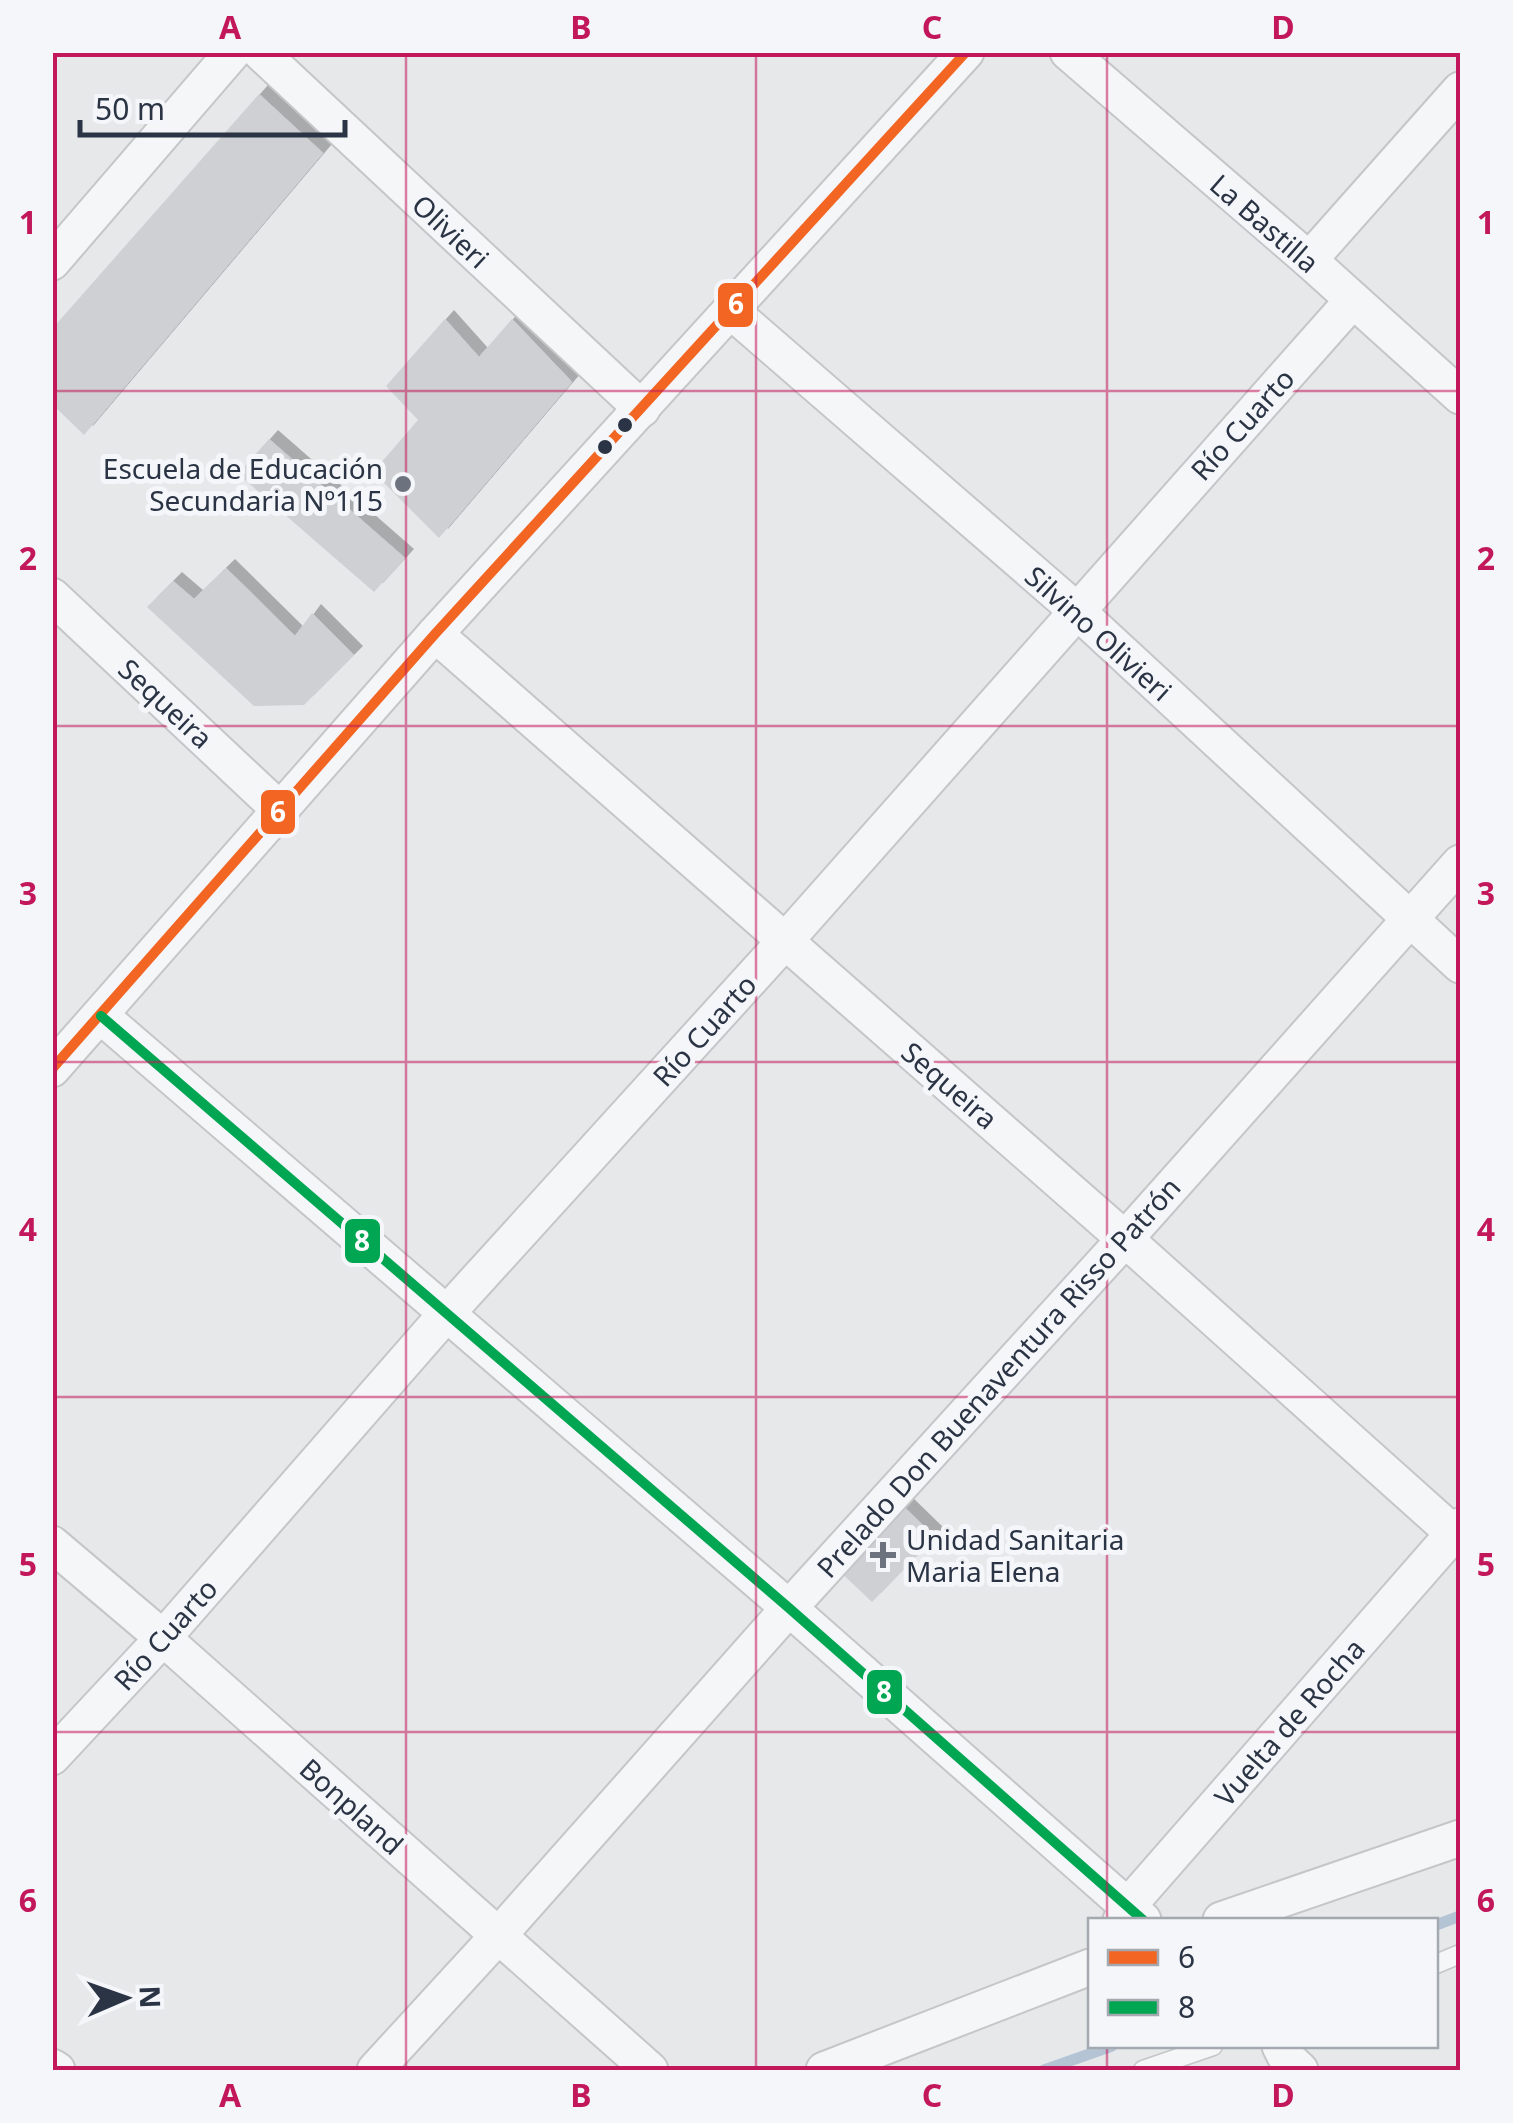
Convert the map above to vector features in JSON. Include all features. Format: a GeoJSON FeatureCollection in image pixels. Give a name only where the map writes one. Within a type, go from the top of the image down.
{"type":"FeatureCollection","features":[{"type":"Feature","properties":{"kind":"street"},"geometry":{"type":"LineString","coordinates":[[52,262],[233,52]]}},
{"type":"Feature","properties":{"kind":"street","name":"Olivieri"},"geometry":{"type":"LineString","coordinates":[[260,52],[642,408]]}},
{"type":"Feature","properties":{"kind":"street"},"geometry":{"type":"LineString","coordinates":[[52,1069],[435,634],[966,52]]}},
{"type":"Feature","properties":{"kind":"street","name":"La Bastilla"},"geometry":{"type":"LineString","coordinates":[[1068,52],[1460,396]]}},
{"type":"Feature","properties":{"kind":"street"},"geometry":{"type":"LineString","coordinates":[[1309,260],[1460,90]]}},
{"type":"Feature","properties":{"kind":"street","name":"Río Cuarto"},"geometry":{"type":"LineString","coordinates":[[52,1757],[163,1638],[446,1314],[786,940],[1352,300]]}},
{"type":"Feature","properties":{"kind":"street","name":"Silvino Olivieri"},"geometry":{"type":"LineString","coordinates":[[730,310],[1076,610],[1460,965]]}},
{"type":"Feature","properties":{"kind":"street","name":"Sequeira"},"geometry":{"type":"LineString","coordinates":[[52,596],[279,809]]}},
{"type":"Feature","properties":{"kind":"street","name":"Sequeira"},"geometry":{"type":"LineString","coordinates":[[435,634],[1458,1533]]}},
{"type":"Feature","properties":{"kind":"street","name":"Prelado Don Buenaventura Risso Patrón"},"geometry":{"type":"LineString","coordinates":[[376,2070],[1460,863]]}},
{"type":"Feature","properties":{"kind":"street"},"geometry":{"type":"LineString","coordinates":[[101,1016],[789,1608],[1130,1916]]}},
{"type":"Feature","properties":{"kind":"street","name":"Vuelta de Rocha"},"geometry":{"type":"LineString","coordinates":[[1130,1916],[1458,1533]]}},
{"type":"Feature","properties":{"kind":"street","name":"Bonpland"},"geometry":{"type":"LineString","coordinates":[[52,1544],[650,2070]]}},
{"type":"Feature","properties":{"kind":"street"},"geometry":{"type":"LineString","coordinates":[[1227,1918],[1460,1838]]}},
{"type":"Feature","properties":{"kind":"street"},"geometry":{"type":"LineString","coordinates":[[824,2070],[1088,1968]]}},
{"type":"Feature","properties":{"kind":"street"},"geometry":{"type":"LineString","coordinates":[[1281,2048],[1300,2070]]}},
{"type":"Feature","properties":{"kind":"lane"},"geometry":{"type":"LineString","coordinates":[[1143,2070],[1206,2048]]}},
{"type":"Feature","properties":{"kind":"building"},"geometry":{"type":"Polygon","coordinates":[[[259,94],[323,153],[84,435],[52,404],[52,329],[259,94]]]}},
{"type":"Feature","properties":{"kind":"building"},"geometry":{"type":"Polygon","coordinates":[[[445,319],[479,357],[512,319],[572,382],[439,538],[373,472],[418,420],[386,386],[445,319]]]}},
{"type":"Feature","properties":{"kind":"building"},"geometry":{"type":"Polygon","coordinates":[[[269,439],[405,558],[374,592],[238,474],[269,439]]]}},
{"type":"Feature","properties":{"kind":"building"},"geometry":{"type":"Polygon","coordinates":[[[226,568],[295,636],[312,613],[354,655],[304,705],[254,706],[147,607],[173,581],[194,599],[226,568]]]}},
{"type":"Feature","properties":{"kind":"building"},"geometry":{"type":"Polygon","coordinates":[[[898,1501],[935,1537],[872,1602],[836,1568],[898,1501]]]}},
{"type":"Feature","properties":{"kind":"waterway"},"geometry":{"type":"LineString","coordinates":[[1438,1924],[1460,1916]]}},
{"type":"Feature","properties":{"kind":"waterway"},"geometry":{"type":"LineString","coordinates":[[1044,2070],[1106,2048]]}},
{"type":"Feature","properties":{"kind":"transit line","name":"6"},"geometry":{"type":"LineString","coordinates":[[52,1069],[435,634],[966,52]]}},
{"type":"Feature","properties":{"kind":"transit line","name":"8"},"geometry":{"type":"LineString","coordinates":[[101,1016],[789,1608],[1141,1918]]}},
{"type":"Feature","properties":{"kind":"place","name":"Escuela de Educación Secundaria Nº115"},"geometry":{"type":"Point","coordinates":[403,484]}},
{"type":"Feature","properties":{"kind":"place","name":"Unidad Sanitaria Maria Elena"},"geometry":{"type":"Point","coordinates":[883,1555]}}]}
